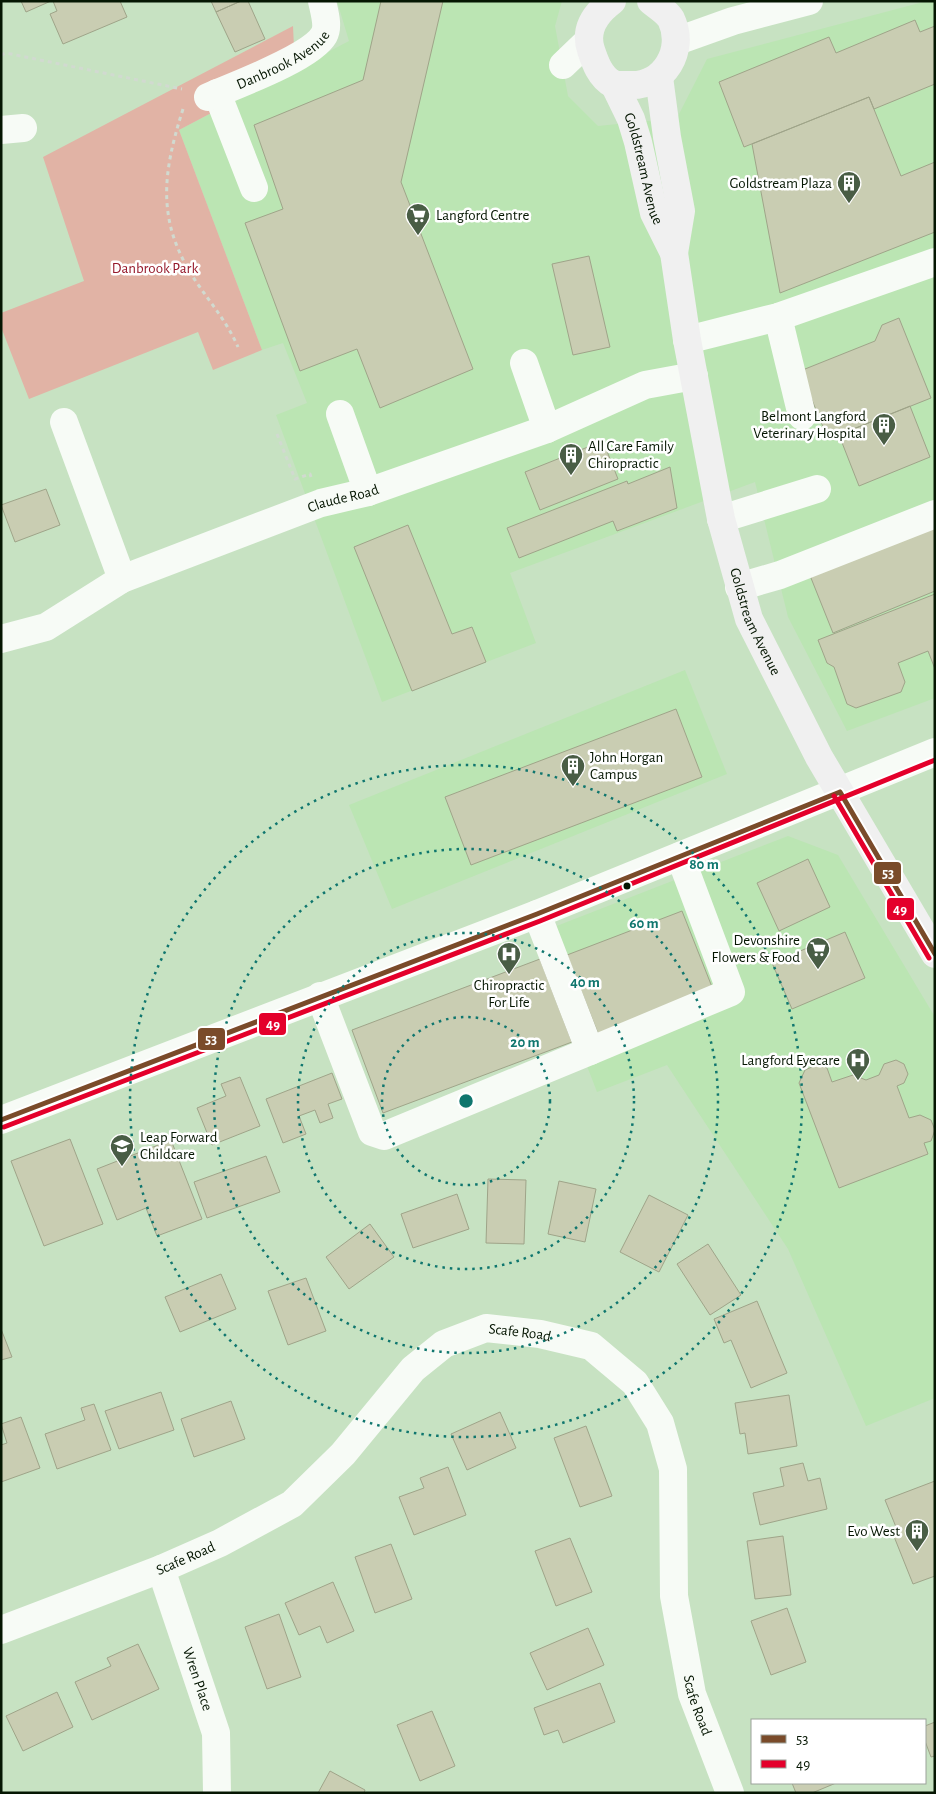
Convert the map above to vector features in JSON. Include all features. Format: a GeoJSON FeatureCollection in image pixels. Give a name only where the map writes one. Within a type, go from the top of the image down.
{"type":"FeatureCollection","features":[{"type":"Feature","properties":{"kind":"main road","name":"Goldstream Avenue"},"geometry":{"type":"LineString","coordinates":[[612,1],[595,18],[591,25],[588,41],[605,76],[631,119],[654,213],[674,253],[694,376],[721,518],[749,619],[819,756],[935,954]]}},
{"type":"Feature","properties":{"kind":"main road"},"geometry":{"type":"LineString","coordinates":[[605,76],[637,86],[658,77],[672,62],[666,20]]}},
{"type":"Feature","properties":{"kind":"main road","name":"Goldstream Avenue"},"geometry":{"type":"LineString","coordinates":[[658,77],[681,212],[674,253]]}},
{"type":"Feature","properties":{"kind":"street","name":"Danbrook Avenue"},"geometry":{"type":"LineString","coordinates":[[205,93],[263,74],[311,48],[324,35],[326,17],[322,1]]}},
{"type":"Feature","properties":{"kind":"street"},"geometry":{"type":"LineString","coordinates":[[666,20],[733,21],[809,1]]}},
{"type":"Feature","properties":{"kind":"street"},"geometry":{"type":"LineString","coordinates":[[205,93],[254,188]]}},
{"type":"Feature","properties":{"kind":"street"},"geometry":{"type":"LineString","coordinates":[[688,340],[778,317],[935,262]]}},
{"type":"Feature","properties":{"kind":"street"},"geometry":{"type":"LineString","coordinates":[[778,317],[802,416]]}},
{"type":"Feature","properties":{"kind":"street"},"geometry":{"type":"LineString","coordinates":[[524,362],[547,429]]}},
{"type":"Feature","properties":{"kind":"street","name":"Claude Road"},"geometry":{"type":"LineString","coordinates":[[1,640],[46,627],[122,579],[321,503],[368,492],[547,429],[645,385],[694,376]]}},
{"type":"Feature","properties":{"kind":"street"},"geometry":{"type":"LineString","coordinates":[[340,414],[368,492]]}},
{"type":"Feature","properties":{"kind":"street"},"geometry":{"type":"LineString","coordinates":[[64,422],[122,579]]}},
{"type":"Feature","properties":{"kind":"street"},"geometry":{"type":"LineString","coordinates":[[721,518],[817,489]]}},
{"type":"Feature","properties":{"kind":"street"},"geometry":{"type":"LineString","coordinates":[[739,587],[780,575],[935,514]]}},
{"type":"Feature","properties":{"kind":"street"},"geometry":{"type":"LineString","coordinates":[[1,1120],[537,914],[935,752]]}},
{"type":"Feature","properties":{"kind":"street"},"geometry":{"type":"LineString","coordinates":[[320,996],[372,1132],[384,1136],[731,992],[680,856]]}},
{"type":"Feature","properties":{"kind":"street"},"geometry":{"type":"LineString","coordinates":[[537,914],[590,1051]]}},
{"type":"Feature","properties":{"kind":"street","name":"Scafe Road"},"geometry":{"type":"LineString","coordinates":[[1,1630],[161,1569],[220,1543],[292,1504],[343,1454],[413,1369],[444,1344],[486,1328],[540,1334],[591,1346],[635,1383],[660,1423],[673,1469],[674,1596],[692,1694],[730,1793]]}},
{"type":"Feature","properties":{"kind":"street","name":"Wren Place"},"geometry":{"type":"LineString","coordinates":[[161,1569],[216,1733],[216,1793]]}},
{"type":"Feature","properties":{"kind":"path"},"geometry":{"type":"LineString","coordinates":[[1,55],[6,53],[205,93],[170,157],[167,185],[172,237],[196,282],[229,325],[238,347]]}},
{"type":"Feature","properties":{"kind":"path"},"geometry":{"type":"LineString","coordinates":[[277,434],[295,479],[310,474],[314,484]]}},
{"type":"Feature","properties":{"kind":"shaded area"},"geometry":{"type":"Polygon","coordinates":[[[337,1],[562,1],[555,26],[568,96],[598,126],[677,118],[707,59],[927,1],[935,1],[935,698],[847,731],[788,617],[755,482],[510,573],[536,643],[382,702],[276,415],[307,403],[283,343],[262,350],[179,130],[349,41],[337,1]]]}},
{"type":"Feature","properties":{"kind":"shaded area"},"geometry":{"type":"Polygon","coordinates":[[[685,670],[727,774],[392,909],[349,805],[685,670]]]}},
{"type":"Feature","properties":{"kind":"shaded area"},"geometry":{"type":"Polygon","coordinates":[[[788,836],[838,855],[935,1017],[935,1398],[866,1426],[788,1249],[667,1065],[597,1092],[536,934],[788,836]]]}},
{"type":"Feature","properties":{"kind":"green space","name":"Danbrook Park"},"geometry":{"type":"Polygon","coordinates":[[[293,26],[295,69],[179,130],[262,350],[213,370],[198,332],[29,399],[1,327],[1,313],[84,281],[43,157],[293,26]]]}},
{"type":"Feature","properties":{"kind":"building"},"geometry":{"type":"Polygon","coordinates":[[[21,1],[51,1],[26,12],[21,1]]]}},
{"type":"Feature","properties":{"kind":"building"},"geometry":{"type":"Polygon","coordinates":[[[53,1],[120,1],[127,17],[63,44],[50,14],[57,11],[53,1]]]}},
{"type":"Feature","properties":{"kind":"building"},"geometry":{"type":"Polygon","coordinates":[[[211,1],[241,1],[216,12],[211,1]]]}},
{"type":"Feature","properties":{"kind":"building"},"geometry":{"type":"Polygon","coordinates":[[[241,1],[248,1],[265,39],[235,52],[216,12],[241,1]]]}},
{"type":"Feature","properties":{"kind":"building"},"geometry":{"type":"Polygon","coordinates":[[[381,1],[443,1],[401,182],[473,369],[380,408],[357,349],[300,371],[245,223],[283,209],[254,125],[363,80],[381,1]]]}},
{"type":"Feature","properties":{"kind":"building"},"geometry":{"type":"Polygon","coordinates":[[[915,20],[920,32],[935,26],[935,84],[874,109],[869,97],[744,147],[719,82],[829,37],[836,53],[915,20]]]}},
{"type":"Feature","properties":{"kind":"building","name":"Goldstream Plaza"},"geometry":{"type":"Polygon","coordinates":[[[869,97],[901,176],[935,162],[935,232],[780,293],[752,144],[869,97]]]}},
{"type":"Feature","properties":{"kind":"building"},"geometry":{"type":"Polygon","coordinates":[[[589,256],[610,347],[573,355],[552,264],[589,256]]]}},
{"type":"Feature","properties":{"kind":"building"},"geometry":{"type":"Polygon","coordinates":[[[899,318],[931,398],[828,439],[800,371],[875,341],[882,325],[899,318]]]}},
{"type":"Feature","properties":{"kind":"building","name":"Belmont Langford Veterinary Hospital"},"geometry":{"type":"Polygon","coordinates":[[[910,406],[930,457],[859,486],[839,435],[910,406]]]}},
{"type":"Feature","properties":{"kind":"building","name":"All Care Family Chiropractic"},"geometry":{"type":"Polygon","coordinates":[[[603,441],[618,479],[540,510],[525,472],[603,441]]]}},
{"type":"Feature","properties":{"kind":"building"},"geometry":{"type":"Polygon","coordinates":[[[670,467],[677,508],[617,531],[613,521],[519,558],[507,528],[627,481],[628,484],[670,467]]]}},
{"type":"Feature","properties":{"kind":"building"},"geometry":{"type":"Polygon","coordinates":[[[46,489],[60,525],[15,542],[1,505],[46,489]]]}},
{"type":"Feature","properties":{"kind":"building"},"geometry":{"type":"Polygon","coordinates":[[[935,521],[935,591],[833,633],[809,573],[935,521]]]}},
{"type":"Feature","properties":{"kind":"building"},"geometry":{"type":"Polygon","coordinates":[[[408,525],[452,634],[472,627],[486,662],[412,691],[354,547],[408,525]]]}},
{"type":"Feature","properties":{"kind":"building"},"geometry":{"type":"Polygon","coordinates":[[[935,594],[935,669],[928,651],[898,663],[905,682],[901,692],[856,708],[847,704],[834,667],[827,663],[818,640],[935,594]]]}},
{"type":"Feature","properties":{"kind":"building","name":"John Horgan Campus"},"geometry":{"type":"Polygon","coordinates":[[[676,709],[702,777],[471,865],[445,797],[676,709]]]}},
{"type":"Feature","properties":{"kind":"building"},"geometry":{"type":"Polygon","coordinates":[[[808,859],[830,907],[779,931],[757,883],[808,859]]]}},
{"type":"Feature","properties":{"kind":"building"},"geometry":{"type":"Polygon","coordinates":[[[682,911],[714,992],[599,1036],[567,955],[682,911]]]}},
{"type":"Feature","properties":{"kind":"building","name":"Devonshire Flowers & Food"},"geometry":{"type":"Polygon","coordinates":[[[845,932],[865,978],[792,1009],[772,963],[845,932]]]}},
{"type":"Feature","properties":{"kind":"building"},"geometry":{"type":"Polygon","coordinates":[[[540,959],[572,1042],[383,1113],[352,1030],[540,959]]]}},
{"type":"Feature","properties":{"kind":"building"},"geometry":{"type":"Polygon","coordinates":[[[896,1060],[904,1064],[908,1074],[904,1083],[897,1086],[909,1118],[920,1115],[931,1120],[935,1130],[931,1141],[924,1143],[928,1154],[839,1188],[799,1083],[805,1070],[819,1064],[827,1068],[832,1082],[853,1075],[866,1080],[879,1075],[884,1064],[896,1060]]]}},
{"type":"Feature","properties":{"kind":"building"},"geometry":{"type":"Polygon","coordinates":[[[332,1073],[342,1099],[328,1104],[333,1118],[320,1123],[315,1110],[299,1116],[306,1134],[283,1143],[266,1099],[332,1073]]]}},
{"type":"Feature","properties":{"kind":"building"},"geometry":{"type":"Polygon","coordinates":[[[240,1077],[260,1126],[212,1145],[197,1108],[226,1096],[221,1084],[240,1077]]]}},
{"type":"Feature","properties":{"kind":"building"},"geometry":{"type":"Polygon","coordinates":[[[70,1139],[103,1224],[44,1246],[11,1161],[70,1139]]]}},
{"type":"Feature","properties":{"kind":"building"},"geometry":{"type":"Polygon","coordinates":[[[171,1140],[202,1219],[157,1236],[146,1208],[117,1220],[97,1169],[171,1140]]]}},
{"type":"Feature","properties":{"kind":"building"},"geometry":{"type":"Polygon","coordinates":[[[266,1156],[280,1192],[207,1218],[194,1182],[266,1156]]]}},
{"type":"Feature","properties":{"kind":"building"},"geometry":{"type":"Polygon","coordinates":[[[488,1179],[526,1180],[524,1244],[486,1243],[488,1179]]]}},
{"type":"Feature","properties":{"kind":"building"},"geometry":{"type":"Polygon","coordinates":[[[559,1181],[596,1189],[585,1242],[548,1234],[559,1181]]]}},
{"type":"Feature","properties":{"kind":"building"},"geometry":{"type":"Polygon","coordinates":[[[457,1194],[469,1229],[413,1248],[401,1214],[457,1194]]]}},
{"type":"Feature","properties":{"kind":"building"},"geometry":{"type":"Polygon","coordinates":[[[649,1195],[688,1215],[659,1272],[620,1252],[649,1195]]]}},
{"type":"Feature","properties":{"kind":"building"},"geometry":{"type":"Polygon","coordinates":[[[370,1224],[394,1257],[349,1289],[326,1257],[370,1224]]]}},
{"type":"Feature","properties":{"kind":"building"},"geometry":{"type":"Polygon","coordinates":[[[708,1244],[741,1295],[710,1315],[677,1264],[708,1244]]]}},
{"type":"Feature","properties":{"kind":"building"},"geometry":{"type":"Polygon","coordinates":[[[221,1274],[236,1309],[180,1332],[165,1297],[221,1274]]]}},
{"type":"Feature","properties":{"kind":"building"},"geometry":{"type":"Polygon","coordinates":[[[306,1278],[326,1331],[288,1345],[268,1291],[306,1278]]]}},
{"type":"Feature","properties":{"kind":"building"},"geometry":{"type":"Polygon","coordinates":[[[757,1301],[787,1373],[751,1388],[731,1340],[724,1343],[714,1319],[757,1301]]]}},
{"type":"Feature","properties":{"kind":"building"},"geometry":{"type":"Polygon","coordinates":[[[1,1329],[12,1357],[1,1360],[1,1329]]]}},
{"type":"Feature","properties":{"kind":"building"},"geometry":{"type":"Polygon","coordinates":[[[161,1392],[174,1430],[119,1449],[105,1411],[161,1392]]]}},
{"type":"Feature","properties":{"kind":"building"},"geometry":{"type":"Polygon","coordinates":[[[789,1395],[797,1446],[748,1454],[745,1433],[740,1434],[735,1403],[789,1395]]]}},
{"type":"Feature","properties":{"kind":"building"},"geometry":{"type":"Polygon","coordinates":[[[231,1401],[245,1439],[194,1457],[181,1419],[231,1401]]]}},
{"type":"Feature","properties":{"kind":"building"},"geometry":{"type":"Polygon","coordinates":[[[94,1404],[111,1450],[57,1469],[45,1434],[85,1420],[81,1408],[94,1404]]]}},
{"type":"Feature","properties":{"kind":"building"},"geometry":{"type":"Polygon","coordinates":[[[500,1412],[516,1448],[467,1470],[451,1434],[500,1412]]]}},
{"type":"Feature","properties":{"kind":"building"},"geometry":{"type":"Polygon","coordinates":[[[21,1417],[40,1468],[1,1482],[1,1445],[7,1443],[1,1424],[21,1417]]]}},
{"type":"Feature","properties":{"kind":"building"},"geometry":{"type":"Polygon","coordinates":[[[586,1426],[612,1496],[580,1507],[554,1438],[586,1426]]]}},
{"type":"Feature","properties":{"kind":"building"},"geometry":{"type":"Polygon","coordinates":[[[803,1463],[808,1481],[820,1478],[827,1509],[760,1525],[753,1493],[784,1486],[780,1468],[803,1463]]]}},
{"type":"Feature","properties":{"kind":"building"},"geometry":{"type":"Polygon","coordinates":[[[448,1467],[466,1515],[414,1535],[399,1497],[424,1488],[420,1478],[448,1467]]]}},
{"type":"Feature","properties":{"kind":"building","name":"Evo West"},"geometry":{"type":"Polygon","coordinates":[[[935,1481],[935,1576],[913,1584],[891,1529],[896,1527],[885,1500],[935,1481]]]}},
{"type":"Feature","properties":{"kind":"building"},"geometry":{"type":"Polygon","coordinates":[[[783,1536],[791,1595],[755,1599],[747,1541],[783,1536]]]}},
{"type":"Feature","properties":{"kind":"building"},"geometry":{"type":"Polygon","coordinates":[[[570,1538],[592,1592],[556,1606],[535,1551],[570,1538]]]}},
{"type":"Feature","properties":{"kind":"building"},"geometry":{"type":"Polygon","coordinates":[[[391,1544],[412,1599],[375,1613],[355,1557],[391,1544]]]}},
{"type":"Feature","properties":{"kind":"building"},"geometry":{"type":"Polygon","coordinates":[[[333,1582],[354,1631],[327,1643],[320,1626],[299,1635],[285,1603],[333,1582]]]}},
{"type":"Feature","properties":{"kind":"building"},"geometry":{"type":"Polygon","coordinates":[[[787,1608],[806,1662],[771,1675],[751,1621],[787,1608]]]}},
{"type":"Feature","properties":{"kind":"building"},"geometry":{"type":"Polygon","coordinates":[[[279,1614],[301,1677],[267,1689],[245,1627],[279,1614]]]}},
{"type":"Feature","properties":{"kind":"building"},"geometry":{"type":"Polygon","coordinates":[[[588,1628],[604,1665],[547,1690],[530,1653],[588,1628]]]}},
{"type":"Feature","properties":{"kind":"building"},"geometry":{"type":"Polygon","coordinates":[[[138,1644],[159,1689],[92,1720],[75,1682],[111,1666],[107,1658],[138,1644]]]}},
{"type":"Feature","properties":{"kind":"building"},"geometry":{"type":"Polygon","coordinates":[[[600,1683],[615,1722],[563,1743],[558,1730],[544,1735],[534,1708],[600,1683]]]}},
{"type":"Feature","properties":{"kind":"building"},"geometry":{"type":"Polygon","coordinates":[[[57,1692],[73,1727],[23,1751],[6,1716],[57,1692]]]}},
{"type":"Feature","properties":{"kind":"building"},"geometry":{"type":"Polygon","coordinates":[[[432,1711],[455,1766],[420,1781],[397,1725],[432,1711]]]}},
{"type":"Feature","properties":{"kind":"building"},"geometry":{"type":"Polygon","coordinates":[[[935,1722],[935,1756],[931,1757],[926,1744],[926,1726],[935,1722]]]}},
{"type":"Feature","properties":{"kind":"building"},"geometry":{"type":"Polygon","coordinates":[[[330,1771],[365,1790],[364,1793],[318,1793],[330,1771]]]}},
{"type":"Feature","properties":{"kind":"building"},"geometry":{"type":"Polygon","coordinates":[[[792,1784],[834,1784],[812,1793],[796,1793],[792,1784]]]}},
{"type":"Feature","properties":{"kind":"transit line","name":"49"},"geometry":{"type":"LineString","coordinates":[[4,1127],[540,921],[935,760]]}},
{"type":"Feature","properties":{"kind":"transit line","name":"53"},"geometry":{"type":"LineString","coordinates":[[840,792],[935,954]]}},
{"type":"Feature","properties":{"kind":"transit line","name":"53"},"geometry":{"type":"LineString","coordinates":[[1,1120],[537,914],[840,792]]}},
{"type":"Feature","properties":{"kind":"transit line","name":"49"},"geometry":{"type":"LineString","coordinates":[[834,796],[929,958]]}},
{"type":"Feature","properties":{"kind":"place","name":"Goldstream Plaza"},"geometry":{"type":"Point","coordinates":[849,204]}},
{"type":"Feature","properties":{"kind":"place","name":"Langford Centre"},"geometry":{"type":"Point","coordinates":[418,236]}},
{"type":"Feature","properties":{"kind":"place","name":"Belmont Langford Veterinary Hospital"},"geometry":{"type":"Point","coordinates":[884,446]}},
{"type":"Feature","properties":{"kind":"place","name":"All Care Family Chiropractic"},"geometry":{"type":"Point","coordinates":[571,476]}},
{"type":"Feature","properties":{"kind":"place","name":"John Horgan Campus"},"geometry":{"type":"Point","coordinates":[573,787]}},
{"type":"Feature","properties":{"kind":"place","name":"Devonshire Flowers & Food"},"geometry":{"type":"Point","coordinates":[818,970]}},
{"type":"Feature","properties":{"kind":"place","name":"Chiropractic For Life"},"geometry":{"type":"Point","coordinates":[509,975]}},
{"type":"Feature","properties":{"kind":"place","name":"Langford Eyecare"},"geometry":{"type":"Point","coordinates":[858,1081]}},
{"type":"Feature","properties":{"kind":"place","name":"Leap Forward Childcare"},"geometry":{"type":"Point","coordinates":[122,1167]}},
{"type":"Feature","properties":{"kind":"place","name":"Evo West"},"geometry":{"type":"Point","coordinates":[917,1552]}}]}
